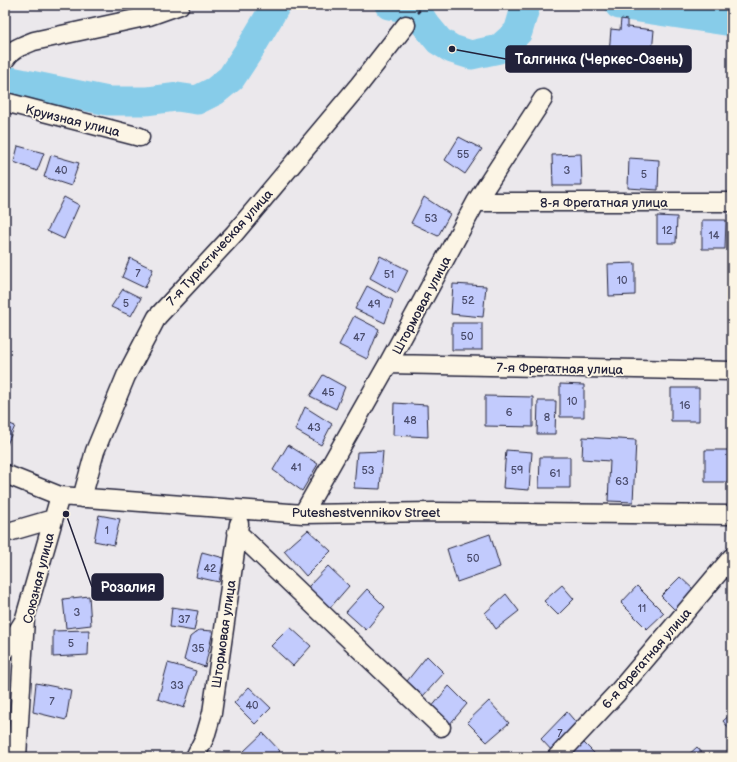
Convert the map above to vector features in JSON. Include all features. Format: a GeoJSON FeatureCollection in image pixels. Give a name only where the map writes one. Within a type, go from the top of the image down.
{"type":"FeatureCollection","features":[{"type":"Feature","properties":{"kind":"street"},"geometry":{"type":"LineString","coordinates":[[6,57],[19,47],[34,41],[149,16],[180,5]]}},
{"type":"Feature","properties":{"kind":"street","name":"7-я Туристическая улица"},"geometry":{"type":"LineString","coordinates":[[82,498],[95,451],[120,390],[157,317],[234,234],[406,25]]}},
{"type":"Feature","properties":{"kind":"street","name":"Штормовая улица"},"geometry":{"type":"LineString","coordinates":[[304,514],[476,202],[542,98]]}},
{"type":"Feature","properties":{"kind":"street","name":"Круизная улица"},"geometry":{"type":"LineString","coordinates":[[5,102],[140,137]]}},
{"type":"Feature","properties":{"kind":"street","name":"8-я Фрегатная улица"},"geometry":{"type":"LineString","coordinates":[[476,202],[732,202]]}},
{"type":"Feature","properties":{"kind":"street","name":"7-я Фрегатная улица"},"geometry":{"type":"LineString","coordinates":[[388,364],[732,371]]}},
{"type":"Feature","properties":{"kind":"street","name":"Puteshestvennikov Street"},"geometry":{"type":"LineString","coordinates":[[5,474],[60,496],[304,514],[433,512],[732,515]]}},
{"type":"Feature","properties":{"kind":"street","name":"Союзная улица"},"geometry":{"type":"LineString","coordinates":[[17,757],[25,618],[60,496]]}},
{"type":"Feature","properties":{"kind":"street","name":"Штормовая улица"},"geometry":{"type":"LineString","coordinates":[[195,757],[205,737],[212,713],[237,532],[243,509]]}},
{"type":"Feature","properties":{"kind":"street"},"geometry":{"type":"LineString","coordinates":[[5,533],[53,519]]}},
{"type":"Feature","properties":{"kind":"street"},"geometry":{"type":"LineString","coordinates":[[237,532],[441,727]]}},
{"type":"Feature","properties":{"kind":"street","name":"6-я Фрегатная улица"},"geometry":{"type":"LineString","coordinates":[[557,757],[617,693],[732,557]]}},
{"type":"Feature","properties":{"kind":"street"},"geometry":{"type":"LineString","coordinates":[[5,651],[25,618]]}},
{"type":"Feature","properties":{"kind":"building"},"geometry":{"type":"Polygon","coordinates":[[[621,19],[627,20],[627,27],[654,30],[651,64],[615,60],[616,54],[609,54],[611,29],[620,30],[621,19]]]}},
{"type":"Feature","properties":{"kind":"building"},"geometry":{"type":"Polygon","coordinates":[[[459,137],[482,149],[465,174],[445,160],[459,137]]]}},
{"type":"Feature","properties":{"kind":"building"},"geometry":{"type":"Polygon","coordinates":[[[18,146],[44,153],[37,171],[14,162],[18,146]]]}},
{"type":"Feature","properties":{"kind":"building"},"geometry":{"type":"Polygon","coordinates":[[[581,154],[582,186],[553,186],[552,155],[581,154]]]}},
{"type":"Feature","properties":{"kind":"building"},"geometry":{"type":"Polygon","coordinates":[[[51,155],[79,163],[71,186],[44,177],[51,155]]]}},
{"type":"Feature","properties":{"kind":"building"},"geometry":{"type":"Polygon","coordinates":[[[629,158],[659,160],[658,190],[628,188],[629,158]]]}},
{"type":"Feature","properties":{"kind":"building"},"geometry":{"type":"Polygon","coordinates":[[[64,197],[79,205],[64,239],[47,231],[64,197]]]}},
{"type":"Feature","properties":{"kind":"building"},"geometry":{"type":"Polygon","coordinates":[[[424,197],[450,214],[438,236],[411,223],[424,197]]]}},
{"type":"Feature","properties":{"kind":"building"},"geometry":{"type":"Polygon","coordinates":[[[657,216],[677,217],[676,243],[657,243],[657,216]]]}},
{"type":"Feature","properties":{"kind":"building"},"geometry":{"type":"Polygon","coordinates":[[[702,220],[726,220],[725,249],[702,249],[702,220]]]}},
{"type":"Feature","properties":{"kind":"building"},"geometry":{"type":"Polygon","coordinates":[[[380,256],[408,270],[397,293],[370,278],[380,256]]]}},
{"type":"Feature","properties":{"kind":"building"},"geometry":{"type":"Polygon","coordinates":[[[130,258],[153,269],[145,288],[122,277],[130,258]]]}},
{"type":"Feature","properties":{"kind":"building"},"geometry":{"type":"Polygon","coordinates":[[[635,263],[635,295],[609,296],[608,264],[635,263]]]}},
{"type":"Feature","properties":{"kind":"building"},"geometry":{"type":"Polygon","coordinates":[[[453,284],[486,286],[483,317],[451,314],[453,284]]]}},
{"type":"Feature","properties":{"kind":"building"},"geometry":{"type":"Polygon","coordinates":[[[367,286],[393,300],[385,323],[355,309],[367,286]]]}},
{"type":"Feature","properties":{"kind":"building"},"geometry":{"type":"Polygon","coordinates":[[[123,289],[141,298],[131,316],[111,307],[123,289]]]}},
{"type":"Feature","properties":{"kind":"building"},"geometry":{"type":"Polygon","coordinates":[[[354,316],[379,329],[367,359],[339,345],[354,316]]]}},
{"type":"Feature","properties":{"kind":"building"},"geometry":{"type":"Polygon","coordinates":[[[452,323],[482,323],[482,350],[452,350],[452,323]]]}},
{"type":"Feature","properties":{"kind":"building"},"geometry":{"type":"Polygon","coordinates":[[[323,375],[345,387],[336,409],[310,396],[323,375]]]}},
{"type":"Feature","properties":{"kind":"building"},"geometry":{"type":"Polygon","coordinates":[[[560,384],[584,385],[584,417],[560,417],[560,384]]]}},
{"type":"Feature","properties":{"kind":"building"},"geometry":{"type":"Polygon","coordinates":[[[671,388],[699,388],[699,421],[671,421],[671,388]]]}},
{"type":"Feature","properties":{"kind":"building"},"geometry":{"type":"Polygon","coordinates":[[[485,396],[533,397],[533,427],[485,426],[485,396]]]}},
{"type":"Feature","properties":{"kind":"building"},"geometry":{"type":"Polygon","coordinates":[[[538,401],[556,401],[555,434],[537,434],[538,401]]]}},
{"type":"Feature","properties":{"kind":"building"},"geometry":{"type":"Polygon","coordinates":[[[394,403],[427,405],[428,437],[393,435],[394,403]]]}},
{"type":"Feature","properties":{"kind":"building"},"geometry":{"type":"Polygon","coordinates":[[[305,407],[332,424],[321,445],[295,430],[305,407]]]}},
{"type":"Feature","properties":{"kind":"building"},"geometry":{"type":"Polygon","coordinates":[[[5,422],[15,426],[5,449],[5,422]]]}},
{"type":"Feature","properties":{"kind":"building"},"geometry":{"type":"Polygon","coordinates":[[[583,437],[636,440],[633,502],[608,501],[610,461],[582,459],[583,437]]]}},
{"type":"Feature","properties":{"kind":"building"},"geometry":{"type":"Polygon","coordinates":[[[288,445],[318,464],[302,491],[273,470],[288,445]]]}},
{"type":"Feature","properties":{"kind":"building"},"geometry":{"type":"Polygon","coordinates":[[[506,450],[532,452],[529,490],[503,488],[506,450]]]}},
{"type":"Feature","properties":{"kind":"building"},"geometry":{"type":"Polygon","coordinates":[[[705,450],[732,450],[732,482],[705,482],[705,450]]]}},
{"type":"Feature","properties":{"kind":"building"},"geometry":{"type":"Polygon","coordinates":[[[383,451],[380,489],[354,488],[357,452],[383,451]]]}},
{"type":"Feature","properties":{"kind":"building"},"geometry":{"type":"Polygon","coordinates":[[[540,457],[570,457],[570,488],[539,488],[540,457]]]}},
{"type":"Feature","properties":{"kind":"building"},"geometry":{"type":"Polygon","coordinates":[[[99,515],[120,519],[114,545],[94,541],[99,515]]]}},
{"type":"Feature","properties":{"kind":"building"},"geometry":{"type":"Polygon","coordinates":[[[308,530],[331,551],[306,576],[284,551],[308,530]]]}},
{"type":"Feature","properties":{"kind":"building"},"geometry":{"type":"Polygon","coordinates":[[[490,534],[500,567],[457,582],[447,549],[490,534]]]}},
{"type":"Feature","properties":{"kind":"building"},"geometry":{"type":"Polygon","coordinates":[[[202,552],[224,558],[219,582],[196,577],[202,552]]]}},
{"type":"Feature","properties":{"kind":"building"},"geometry":{"type":"Polygon","coordinates":[[[328,566],[349,586],[329,609],[308,587],[328,566]]]}},
{"type":"Feature","properties":{"kind":"building"},"geometry":{"type":"Polygon","coordinates":[[[680,577],[694,590],[675,610],[661,596],[680,577]]]}},
{"type":"Feature","properties":{"kind":"building"},"geometry":{"type":"Polygon","coordinates":[[[562,585],[574,599],[558,615],[544,601],[562,585]]]}},
{"type":"Feature","properties":{"kind":"building"},"geometry":{"type":"Polygon","coordinates":[[[637,586],[664,613],[647,629],[621,603],[637,586]]]}},
{"type":"Feature","properties":{"kind":"building"},"geometry":{"type":"Polygon","coordinates":[[[367,589],[385,607],[366,630],[346,612],[367,589]]]}},
{"type":"Feature","properties":{"kind":"building"},"geometry":{"type":"Polygon","coordinates":[[[506,594],[519,611],[496,629],[485,613],[506,594]]]}},
{"type":"Feature","properties":{"kind":"building"},"geometry":{"type":"Polygon","coordinates":[[[89,596],[91,625],[66,628],[63,599],[89,596]]]}},
{"type":"Feature","properties":{"kind":"building"},"geometry":{"type":"Polygon","coordinates":[[[172,607],[198,611],[194,631],[170,627],[172,607]]]}},
{"type":"Feature","properties":{"kind":"building"},"geometry":{"type":"Polygon","coordinates":[[[290,627],[311,646],[293,666],[271,646],[290,627]]]}},
{"type":"Feature","properties":{"kind":"building"},"geometry":{"type":"Polygon","coordinates":[[[89,630],[88,655],[53,657],[53,631],[89,630]]]}},
{"type":"Feature","properties":{"kind":"building"},"geometry":{"type":"Polygon","coordinates":[[[199,630],[213,631],[205,667],[184,660],[190,637],[199,630]]]}},
{"type":"Feature","properties":{"kind":"building"},"geometry":{"type":"Polygon","coordinates":[[[427,656],[444,673],[423,696],[407,681],[427,656]]]}},
{"type":"Feature","properties":{"kind":"building"},"geometry":{"type":"Polygon","coordinates":[[[168,663],[196,671],[184,708],[158,699],[168,663]]]}},
{"type":"Feature","properties":{"kind":"building"},"geometry":{"type":"Polygon","coordinates":[[[36,683],[71,690],[66,720],[33,712],[36,683]]]}},
{"type":"Feature","properties":{"kind":"building"},"geometry":{"type":"Polygon","coordinates":[[[449,686],[467,704],[449,725],[431,708],[449,686]]]}},
{"type":"Feature","properties":{"kind":"building"},"geometry":{"type":"Polygon","coordinates":[[[249,687],[271,708],[255,724],[234,703],[249,687]]]}},
{"type":"Feature","properties":{"kind":"building"},"geometry":{"type":"Polygon","coordinates":[[[489,701],[509,723],[487,742],[467,722],[489,701]]]}},
{"type":"Feature","properties":{"kind":"building"},"geometry":{"type":"Polygon","coordinates":[[[567,712],[579,726],[554,753],[541,739],[567,712]]]}},
{"type":"Feature","properties":{"kind":"building"},"geometry":{"type":"Polygon","coordinates":[[[732,713],[732,732],[723,721],[732,713]]]}},
{"type":"Feature","properties":{"kind":"building"},"geometry":{"type":"Polygon","coordinates":[[[263,733],[280,751],[274,757],[249,757],[243,752],[263,733]]]}},
{"type":"Feature","properties":{"kind":"building"},"geometry":{"type":"Polygon","coordinates":[[[584,743],[598,757],[568,757],[584,743]]]}},
{"type":"Feature","properties":{"kind":"building"},"geometry":{"type":"Polygon","coordinates":[[[697,747],[706,757],[686,757],[697,747]]]}},
{"type":"Feature","properties":{"kind":"waterway"},"geometry":{"type":"LineString","coordinates":[[11,81],[108,101],[147,101],[177,97],[197,100],[215,91],[231,78],[276,5]]}},
{"type":"Feature","properties":{"kind":"waterway"},"geometry":{"type":"LineString","coordinates":[[389,5],[416,10],[439,41],[452,49],[471,55],[499,49],[518,32],[526,5]]}},
{"type":"Feature","properties":{"kind":"waterway"},"geometry":{"type":"LineString","coordinates":[[619,5],[732,22]]}},
{"type":"Feature","properties":{"kind":"place","name":"Талгинка (Черкес-Озень)"},"geometry":{"type":"Point","coordinates":[452,49]}},
{"type":"Feature","properties":{"kind":"place","name":"Розалия"},"geometry":{"type":"Point","coordinates":[66,514]}}]}
